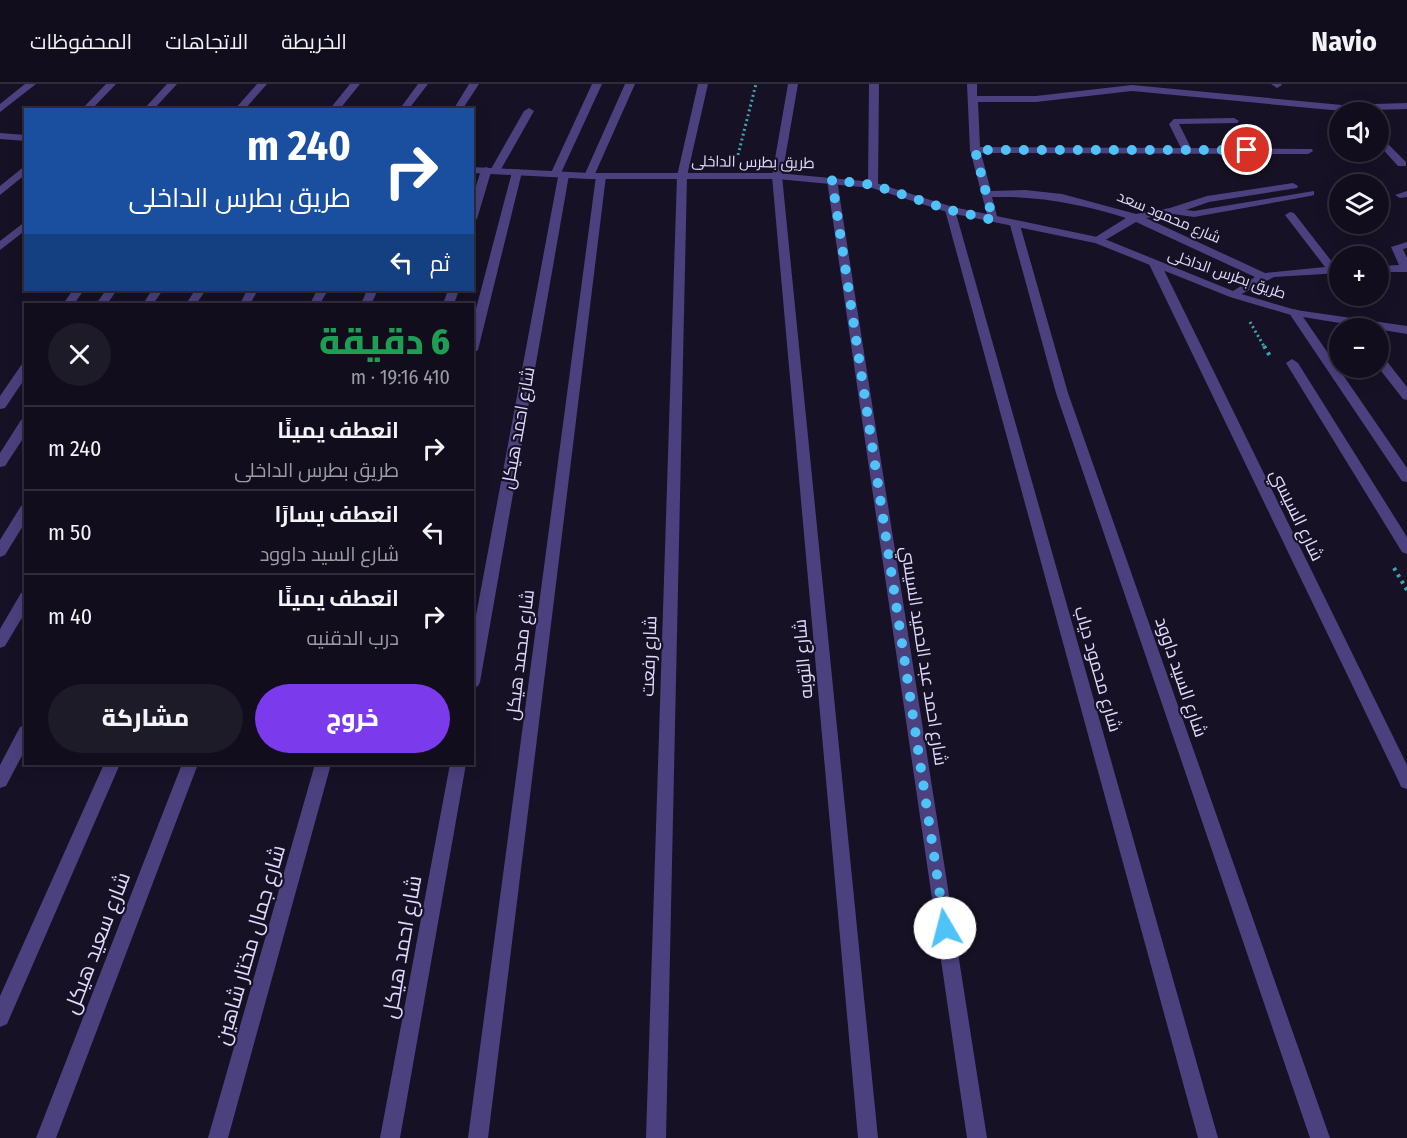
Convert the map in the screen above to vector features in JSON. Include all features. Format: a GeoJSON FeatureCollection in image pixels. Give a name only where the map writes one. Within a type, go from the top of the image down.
{"type":"FeatureCollection","features":[{"type":"Feature","properties":{"kind":"street"},"geometry":{"type":"LineString","coordinates":[[0,109],[31,84]]}},
{"type":"Feature","properties":{"kind":"street"},"geometry":{"type":"LineString","coordinates":[[87,108],[111,84]]}},
{"type":"Feature","properties":{"kind":"street"},"geometry":{"type":"LineString","coordinates":[[149,108],[172,84]]}},
{"type":"Feature","properties":{"kind":"street"},"geometry":{"type":"LineString","coordinates":[[240,108],[262,84]]}},
{"type":"Feature","properties":{"kind":"street"},"geometry":{"type":"LineString","coordinates":[[335,108],[355,84]]}},
{"type":"Feature","properties":{"kind":"street"},"geometry":{"type":"LineString","coordinates":[[405,108],[423,84]]}},
{"type":"Feature","properties":{"kind":"street"},"geometry":{"type":"LineString","coordinates":[[458,108],[474,84]]}},
{"type":"Feature","properties":{"kind":"street","name":"شارع احمد هيكل"},"geometry":{"type":"LineString","coordinates":[[474,670],[560,175],[597,84]]}},
{"type":"Feature","properties":{"kind":"street","name":"شارع محمد هيكل"},"geometry":{"type":"LineString","coordinates":[[478,1138],[595,176],[630,84]]}},
{"type":"Feature","properties":{"kind":"street","name":"شارع رفعت"},"geometry":{"type":"LineString","coordinates":[[656,1138],[682,176],[704,84]]}},
{"type":"Feature","properties":{"kind":"street","name":"شارع التوبه"},"geometry":{"type":"LineString","coordinates":[[793,84],[777,176],[868,1138]]}},
{"type":"Feature","properties":{"kind":"street"},"geometry":{"type":"LineString","coordinates":[[873,84],[873,185]]}},
{"type":"Feature","properties":{"kind":"street"},"geometry":{"type":"LineString","coordinates":[[972,84],[975,150],[993,220]]}},
{"type":"Feature","properties":{"kind":"street"},"geometry":{"type":"LineString","coordinates":[[974,99],[1036,99],[1119,87],[1203,89],[1329,107]]}},
{"type":"Feature","properties":{"kind":"street"},"geometry":{"type":"LineString","coordinates":[[1389,107],[1407,106]]}},
{"type":"Feature","properties":{"kind":"street"},"geometry":{"type":"LineString","coordinates":[[474,214],[490,171],[529,111]]}},
{"type":"Feature","properties":{"kind":"street"},"geometry":{"type":"LineString","coordinates":[[1187,150],[1175,122],[1183,120],[1234,121]]}},
{"type":"Feature","properties":{"kind":"street"},"geometry":{"type":"LineString","coordinates":[[0,136],[24,138]]}},
{"type":"Feature","properties":{"kind":"street"},"geometry":{"type":"LineString","coordinates":[[1389,149],[1402,164]]}},
{"type":"Feature","properties":{"kind":"street"},"geometry":{"type":"LineString","coordinates":[[975,150],[1308,151]]}},
{"type":"Feature","properties":{"kind":"street"},"geometry":{"type":"LineString","coordinates":[[0,192],[24,170]]}},
{"type":"Feature","properties":{"kind":"street","name":"طريق بطرس الداخلى"},"geometry":{"type":"LineString","coordinates":[[474,170],[595,176],[777,176],[873,185],[950,210],[1098,240],[1234,295],[1329,320]]}},
{"type":"Feature","properties":{"kind":"street"},"geometry":{"type":"LineString","coordinates":[[474,342],[517,172]]}},
{"type":"Feature","properties":{"kind":"street","name":"شارع احمد عبد الحميد السيسي"},"geometry":{"type":"LineString","coordinates":[[832,180],[977,1138]]}},
{"type":"Feature","properties":{"kind":"street"},"geometry":{"type":"LineString","coordinates":[[1098,240],[1123,223],[1138,217],[1172,211],[1206,199],[1293,186]]}},
{"type":"Feature","properties":{"kind":"street","name":"شارع محمود سعد"},"geometry":{"type":"LineString","coordinates":[[986,194],[1011,192],[1100,204],[1138,217],[1265,277]]}},
{"type":"Feature","properties":{"kind":"street"},"geometry":{"type":"LineString","coordinates":[[1172,211],[1194,214],[1310,193]]}},
{"type":"Feature","properties":{"kind":"street","name":"شارع محمود دياب"},"geometry":{"type":"LineString","coordinates":[[950,210],[1208,1138]]}},
{"type":"Feature","properties":{"kind":"street"},"geometry":{"type":"LineString","coordinates":[[1290,215],[1329,262]]}},
{"type":"Feature","properties":{"kind":"street","name":"شارع السيد داوود"},"geometry":{"type":"LineString","coordinates":[[1015,225],[1062,393],[1320,1138]]}},
{"type":"Feature","properties":{"kind":"street"},"geometry":{"type":"LineString","coordinates":[[0,248],[24,226]]}},
{"type":"Feature","properties":{"kind":"street"},"geometry":{"type":"LineString","coordinates":[[1389,269],[1407,268],[1397,250],[1398,247],[1407,245]]}},
{"type":"Feature","properties":{"kind":"street","name":"شارع السيسي"},"geometry":{"type":"LineString","coordinates":[[1155,264],[1407,782]]}},
{"type":"Feature","properties":{"kind":"street"},"geometry":{"type":"LineString","coordinates":[[1234,295],[1265,277],[1329,270]]}},
{"type":"Feature","properties":{"kind":"street"},"geometry":{"type":"LineString","coordinates":[[1295,313],[1407,478]]}},
{"type":"Feature","properties":{"kind":"street","name":"طريق بطرس الداخلى"},"geometry":{"type":"LineString","coordinates":[[1389,329],[1406,330]]}},
{"type":"Feature","properties":{"kind":"street"},"geometry":{"type":"LineString","coordinates":[[1293,363],[1407,549]]}},
{"type":"Feature","properties":{"kind":"street"},"geometry":{"type":"LineString","coordinates":[[0,405],[24,370]]}},
{"type":"Feature","properties":{"kind":"street"},"geometry":{"type":"LineString","coordinates":[[1389,372],[1407,396]]}},
{"type":"Feature","properties":{"kind":"street"},"geometry":{"type":"LineString","coordinates":[[0,463],[24,426]]}},
{"type":"Feature","properties":{"kind":"street"},"geometry":{"type":"LineString","coordinates":[[0,552],[24,512]]}},
{"type":"Feature","properties":{"kind":"street"},"geometry":{"type":"LineString","coordinates":[[0,642],[24,600]]}},
{"type":"Feature","properties":{"kind":"street"},"geometry":{"type":"LineString","coordinates":[[0,781],[24,735]]}},
{"type":"Feature","properties":{"kind":"street"},"geometry":{"type":"LineString","coordinates":[[0,1018],[112,765]]}},
{"type":"Feature","properties":{"kind":"street","name":"شارع سعيد هيكل"},"geometry":{"type":"LineString","coordinates":[[46,1138],[190,765]]}},
{"type":"Feature","properties":{"kind":"street","name":"شارع جمال مختار شاهين"},"geometry":{"type":"LineString","coordinates":[[218,1138],[323,765]]}},
{"type":"Feature","properties":{"kind":"street","name":"شارع احمد هيكل"},"geometry":{"type":"LineString","coordinates":[[390,1138],[458,765]]}},
{"type":"Feature","properties":{"kind":"path"},"geometry":{"type":"LineString","coordinates":[[732,176],[756,84]]}},
{"type":"Feature","properties":{"kind":"route"},"geometry":{"type":"LineString","coordinates":[[945,928],[832,180],[873,185],[950,210],[993,220],[975,150],[1247,150]]}}]}
